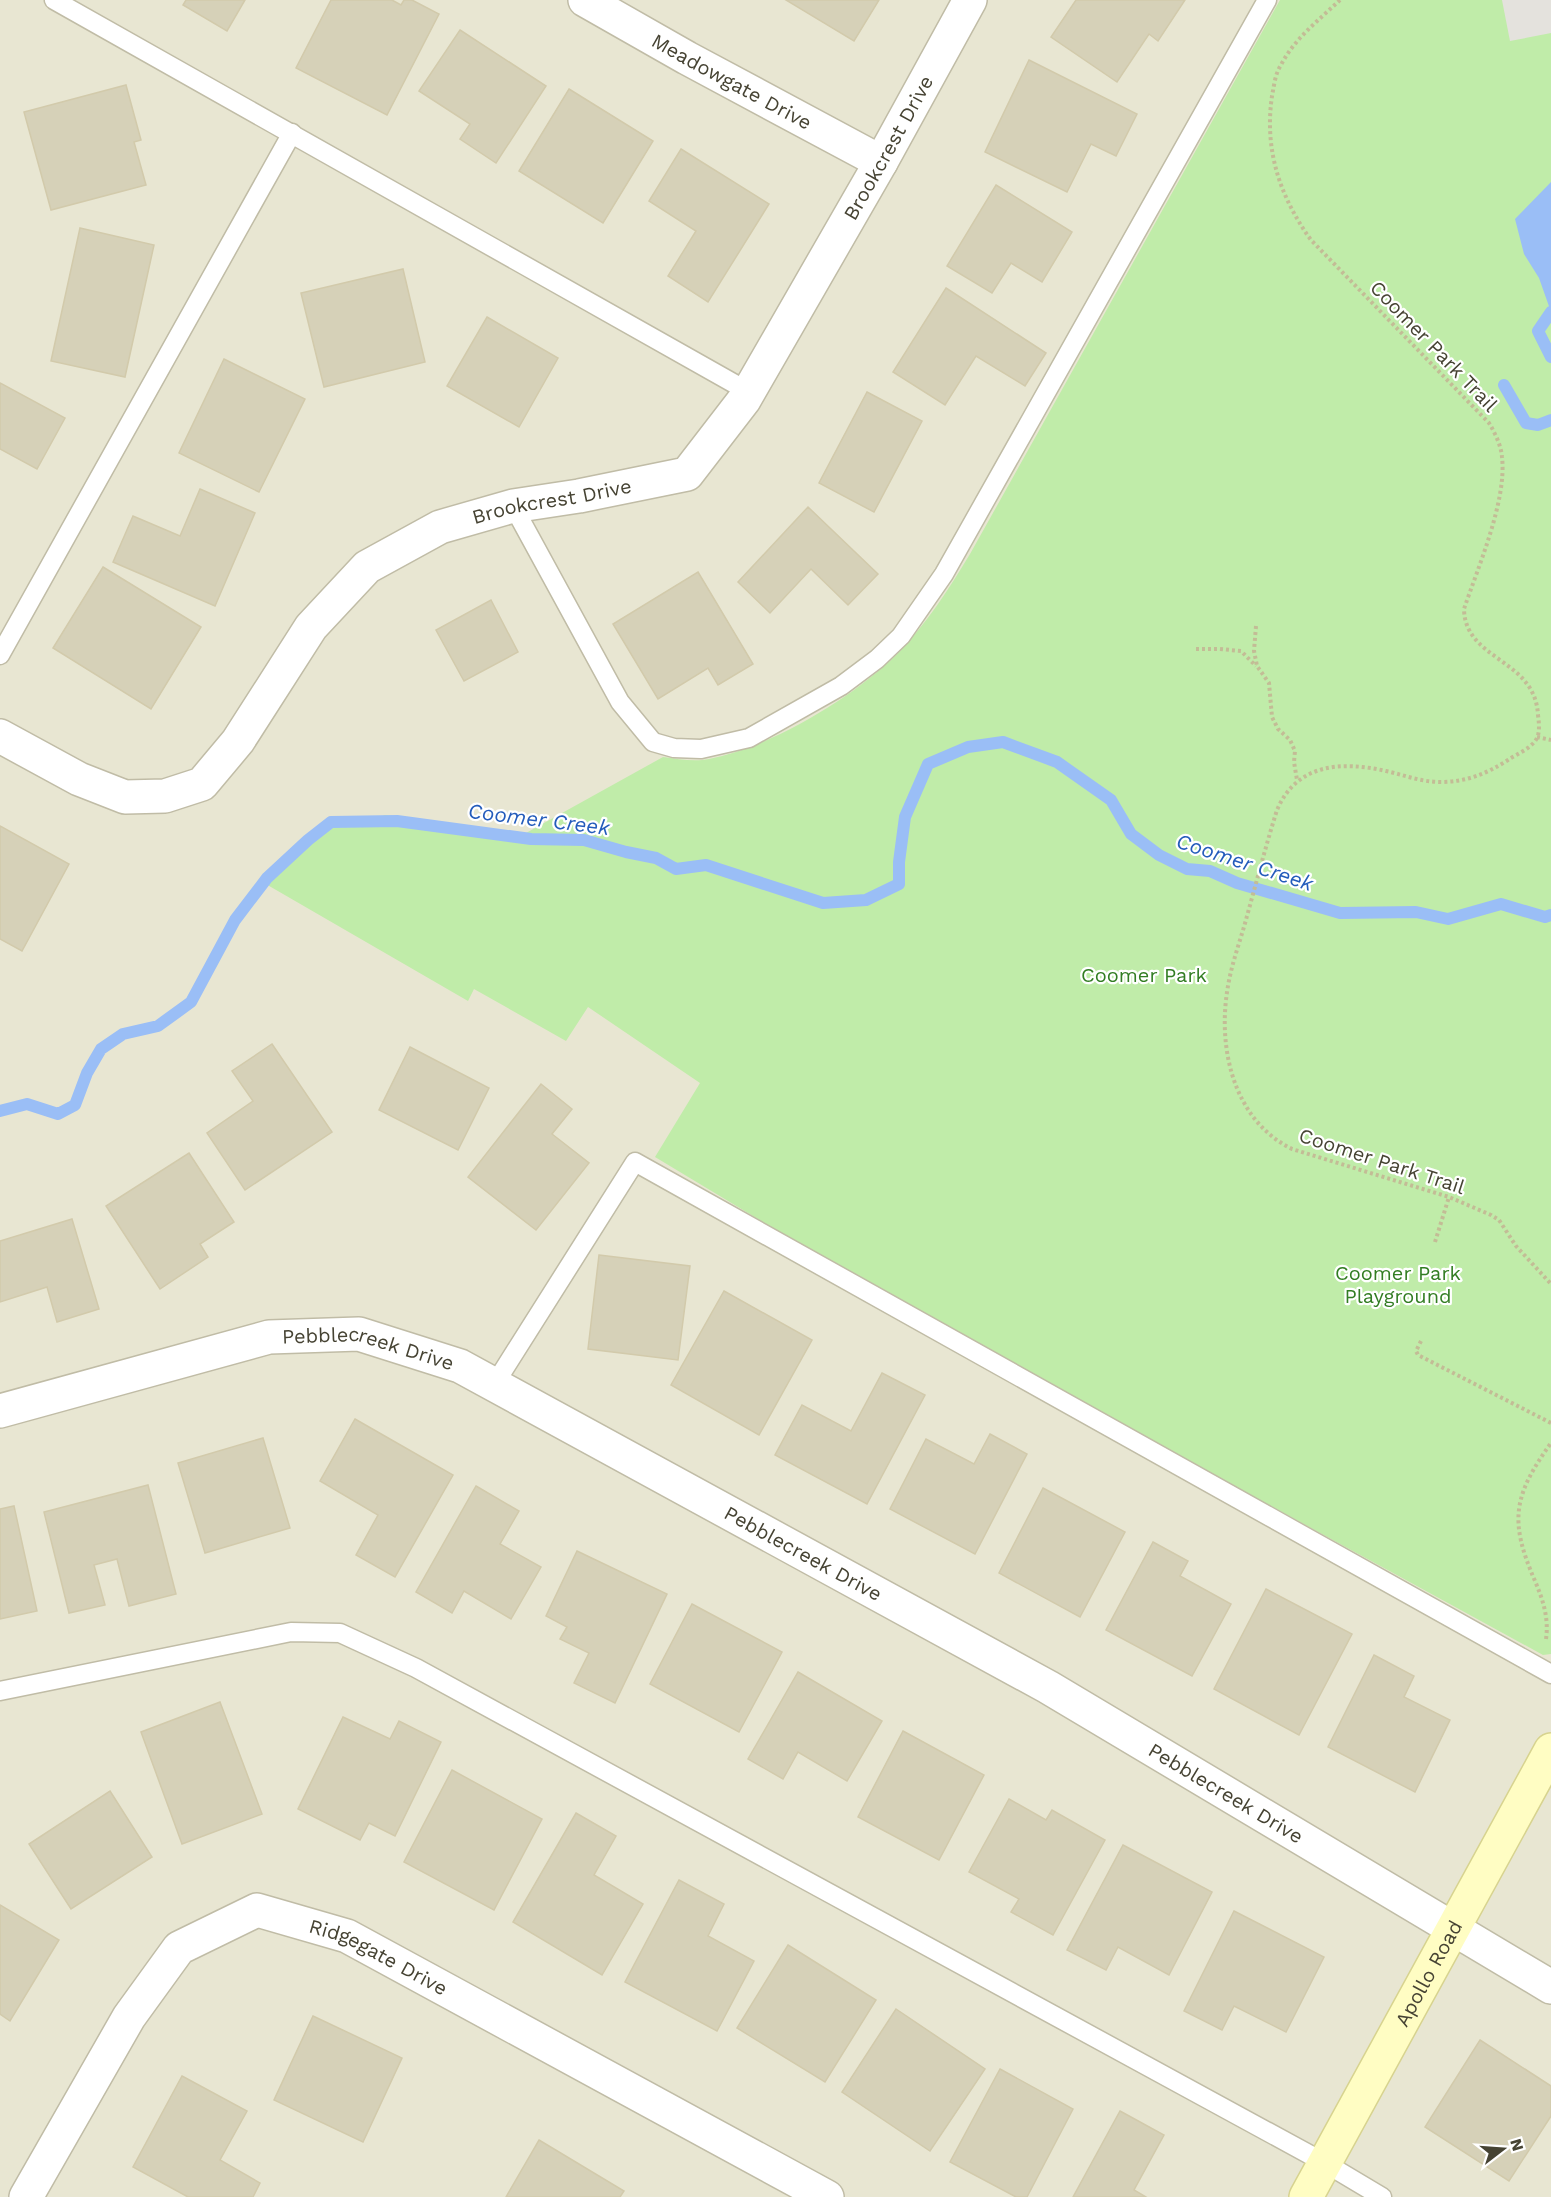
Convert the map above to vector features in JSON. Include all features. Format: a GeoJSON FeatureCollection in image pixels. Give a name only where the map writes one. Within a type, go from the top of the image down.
{"type":"FeatureCollection","features":[{"type":"Feature","properties":{"kind":"street","name":"Meadowgate Drive"},"geometry":{"type":"LineString","coordinates":[[585,0],[880,162]]}},
{"type":"Feature","properties":{"kind":"street","name":"Brookcrest Drive"},"geometry":{"type":"LineString","coordinates":[[0,736],[79,779],[124,797],[165,796],[201,784],[238,741],[311,627],[368,567],[440,527],[513,506],[579,496],[687,474],[749,392],[970,0]]}},
{"type":"Feature","properties":{"kind":"street","name":"Pebblecreek Drive"},"geometry":{"type":"LineString","coordinates":[[0,1411],[269,1337],[359,1334],[460,1366],[1048,1688],[1551,1987]]}},
{"type":"Feature","properties":{"kind":"street","name":"Apollo Road"},"geometry":{"type":"LineString","coordinates":[[1306,2197],[1551,1750]]}},
{"type":"Feature","properties":{"kind":"street","name":"Ridgegate Drive"},"geometry":{"type":"LineString","coordinates":[[26,2197],[129,2017],[179,1948],[258,1910],[347,1936],[826,2197]]}},
{"type":"Feature","properties":{"kind":"lane"},"geometry":{"type":"LineString","coordinates":[[54,0],[749,392]]}},
{"type":"Feature","properties":{"kind":"lane"},"geometry":{"type":"LineString","coordinates":[[513,506],[620,702],[653,742],[674,748],[701,749],[749,738],[842,686],[877,659],[901,636],[944,574],[1267,0]]}},
{"type":"Feature","properties":{"kind":"lane"},"geometry":{"type":"LineString","coordinates":[[0,655],[292,133]]}},
{"type":"Feature","properties":{"kind":"lane"},"geometry":{"type":"LineString","coordinates":[[494,1385],[635,1162],[1551,1674]]}},
{"type":"Feature","properties":{"kind":"lane"},"geometry":{"type":"LineString","coordinates":[[0,1691],[291,1632],[340,1633],[416,1668],[1325,2163],[1382,2197]]}},
{"type":"Feature","properties":{"kind":"path","name":"Coomer Park Trail"},"geometry":{"type":"LineString","coordinates":[[1340,0],[1305,33],[1280,66],[1269,121],[1272,159],[1289,207],[1311,240],[1485,418],[1495,434],[1502,456],[1503,471],[1498,503],[1464,609],[1464,621],[1469,633],[1527,682],[1533,692],[1538,714],[1537,737]]}},
{"type":"Feature","properties":{"kind":"path"},"geometry":{"type":"LineString","coordinates":[[1256,626],[1254,651],[1257,666]]}},
{"type":"Feature","properties":{"kind":"path"},"geometry":{"type":"LineString","coordinates":[[1196,650],[1242,651],[1257,666],[1269,683],[1272,717],[1278,729],[1290,740],[1295,751],[1297,780],[1327,767],[1346,767],[1379,769],[1423,781],[1464,780],[1491,771],[1532,744],[1537,737],[1551,740]]}},
{"type":"Feature","properties":{"kind":"path","name":"Coomer Park Trail"},"geometry":{"type":"LineString","coordinates":[[1297,780],[1282,799],[1271,828],[1228,986],[1224,1016],[1225,1040],[1230,1068],[1246,1107],[1256,1122],[1281,1144],[1292,1149],[1449,1197],[1476,1207],[1499,1220],[1516,1246],[1551,1284]]}},
{"type":"Feature","properties":{"kind":"path"},"geometry":{"type":"LineString","coordinates":[[1435,1242],[1449,1197]]}},
{"type":"Feature","properties":{"kind":"path"},"geometry":{"type":"LineString","coordinates":[[1421,1341],[1416,1351],[1418,1355],[1551,1423]]}},
{"type":"Feature","properties":{"kind":"path"},"geometry":{"type":"LineString","coordinates":[[1545,1644],[1547,1625],[1543,1601],[1524,1555],[1517,1522],[1519,1504],[1529,1478],[1551,1443]]}},
{"type":"Feature","properties":{"kind":"shaded area"},"geometry":{"type":"Polygon","coordinates":[[[0,0],[1551,0],[1551,2197],[0,2197],[0,0]]]}},
{"type":"Feature","properties":{"kind":"shaded area"},"geometry":{"type":"Polygon","coordinates":[[[1502,0],[1551,0],[1551,33],[1510,41],[1502,0]]]}},
{"type":"Feature","properties":{"kind":"green space","name":"Coomer Park"},"geometry":{"type":"Polygon","coordinates":[[[1280,0],[1551,0],[1551,1654],[1543,1655],[812,1255],[758,1219],[655,1157],[700,1083],[588,1007],[566,1041],[474,989],[468,1001],[264,883],[309,840],[331,824],[360,824],[385,815],[526,833],[663,757],[703,760],[758,744],[835,703],[880,670],[909,642],[928,618],[970,554],[1280,0]]]}},
{"type":"Feature","properties":{"kind":"water"},"geometry":{"type":"Polygon","coordinates":[[[1551,182],[1551,312],[1539,278],[1524,254],[1515,219],[1551,182]]]}},
{"type":"Feature","properties":{"kind":"building"},"geometry":{"type":"Polygon","coordinates":[[[186,0],[245,0],[227,31],[183,5],[186,0]]]}},
{"type":"Feature","properties":{"kind":"building"},"geometry":{"type":"Polygon","coordinates":[[[331,0],[392,0],[401,5],[404,0],[412,0],[439,14],[387,115],[296,68],[331,0]]]}},
{"type":"Feature","properties":{"kind":"building"},"geometry":{"type":"Polygon","coordinates":[[[786,0],[879,0],[854,41],[786,0]]]}},
{"type":"Feature","properties":{"kind":"building"},"geometry":{"type":"Polygon","coordinates":[[[1076,0],[1185,0],[1158,41],[1149,34],[1117,82],[1051,37],[1076,0]]]}},
{"type":"Feature","properties":{"kind":"building"},"geometry":{"type":"Polygon","coordinates":[[[460,30],[546,86],[496,163],[460,139],[470,124],[419,91],[460,30]]]}},
{"type":"Feature","properties":{"kind":"building"},"geometry":{"type":"Polygon","coordinates":[[[1029,60],[1137,114],[1116,156],[1091,144],[1067,192],[985,152],[1029,60]]]}},
{"type":"Feature","properties":{"kind":"building"},"geometry":{"type":"Polygon","coordinates":[[[126,85],[141,140],[134,142],[146,185],[51,210],[24,112],[126,85]]]}},
{"type":"Feature","properties":{"kind":"building"},"geometry":{"type":"Polygon","coordinates":[[[569,89],[653,141],[603,223],[519,171],[569,89]]]}},
{"type":"Feature","properties":{"kind":"building"},"geometry":{"type":"Polygon","coordinates":[[[681,149],[769,204],[708,302],[668,276],[696,231],[649,201],[681,149]]]}},
{"type":"Feature","properties":{"kind":"building"},"geometry":{"type":"Polygon","coordinates":[[[996,185],[1072,232],[1042,282],[1011,263],[992,293],[947,266],[996,185]]]}},
{"type":"Feature","properties":{"kind":"building"},"geometry":{"type":"Polygon","coordinates":[[[80,228],[154,245],[125,377],[51,361],[80,228]]]}},
{"type":"Feature","properties":{"kind":"building"},"geometry":{"type":"Polygon","coordinates":[[[403,269],[425,362],[324,387],[301,293],[403,269]]]}},
{"type":"Feature","properties":{"kind":"building"},"geometry":{"type":"Polygon","coordinates":[[[946,288],[1046,353],[1025,386],[976,356],[945,405],[893,372],[946,288]]]}},
{"type":"Feature","properties":{"kind":"building"},"geometry":{"type":"Polygon","coordinates":[[[487,317],[558,358],[519,427],[447,386],[487,317]]]}},
{"type":"Feature","properties":{"kind":"building"},"geometry":{"type":"Polygon","coordinates":[[[224,359],[305,399],[259,492],[179,453],[224,359]]]}},
{"type":"Feature","properties":{"kind":"building"},"geometry":{"type":"Polygon","coordinates":[[[0,383],[65,418],[37,469],[0,449],[0,383]]]}},
{"type":"Feature","properties":{"kind":"building"},"geometry":{"type":"Polygon","coordinates":[[[867,392],[922,421],[874,512],[819,483],[867,392]]]}},
{"type":"Feature","properties":{"kind":"building"},"geometry":{"type":"Polygon","coordinates":[[[200,489],[255,513],[215,606],[113,562],[133,516],[180,536],[200,489]]]}},
{"type":"Feature","properties":{"kind":"building"},"geometry":{"type":"Polygon","coordinates":[[[808,507],[878,574],[848,605],[811,569],[770,613],[738,582],[808,507]]]}},
{"type":"Feature","properties":{"kind":"building"},"geometry":{"type":"Polygon","coordinates":[[[103,567],[201,627],[151,709],[53,648],[103,567]]]}},
{"type":"Feature","properties":{"kind":"building"},"geometry":{"type":"Polygon","coordinates":[[[698,572],[753,664],[718,685],[708,668],[658,699],[613,624],[698,572]]]}},
{"type":"Feature","properties":{"kind":"building"},"geometry":{"type":"Polygon","coordinates":[[[491,600],[518,652],[464,681],[436,630],[491,600]]]}},
{"type":"Feature","properties":{"kind":"building"},"geometry":{"type":"Polygon","coordinates":[[[0,826],[69,864],[22,951],[0,939],[0,826]]]}},
{"type":"Feature","properties":{"kind":"building"},"geometry":{"type":"Polygon","coordinates":[[[272,1044],[332,1132],[245,1190],[207,1133],[253,1101],[232,1071],[272,1044]]]}},
{"type":"Feature","properties":{"kind":"building"},"geometry":{"type":"Polygon","coordinates":[[[410,1047],[489,1088],[458,1150],[379,1110],[410,1047]]]}},
{"type":"Feature","properties":{"kind":"building"},"geometry":{"type":"Polygon","coordinates":[[[541,1084],[572,1109],[552,1134],[589,1163],[536,1230],[468,1177],[541,1084]]]}},
{"type":"Feature","properties":{"kind":"building"},"geometry":{"type":"Polygon","coordinates":[[[189,1153],[234,1222],[200,1244],[208,1257],[160,1289],[106,1206],[189,1153]]]}},
{"type":"Feature","properties":{"kind":"building"},"geometry":{"type":"Polygon","coordinates":[[[72,1219],[99,1309],[57,1322],[47,1287],[0,1302],[0,1241],[72,1219]]]}},
{"type":"Feature","properties":{"kind":"building"},"geometry":{"type":"Polygon","coordinates":[[[599,1255],[690,1266],[678,1360],[588,1349],[599,1255]]]}},
{"type":"Feature","properties":{"kind":"building"},"geometry":{"type":"Polygon","coordinates":[[[724,1291],[812,1340],[759,1435],[671,1385],[724,1291]]]}},
{"type":"Feature","properties":{"kind":"building"},"geometry":{"type":"Polygon","coordinates":[[[882,1373],[925,1395],[867,1504],[775,1455],[802,1405],[851,1431],[882,1373]]]}},
{"type":"Feature","properties":{"kind":"building"},"geometry":{"type":"Polygon","coordinates":[[[355,1419],[453,1475],[395,1577],[356,1555],[378,1515],[320,1481],[355,1419]]]}},
{"type":"Feature","properties":{"kind":"building"},"geometry":{"type":"Polygon","coordinates":[[[990,1434],[1027,1454],[975,1554],[890,1509],[926,1439],[974,1464],[990,1434]]]}},
{"type":"Feature","properties":{"kind":"building"},"geometry":{"type":"Polygon","coordinates":[[[263,1438],[290,1528],[205,1553],[178,1463],[263,1438]]]}},
{"type":"Feature","properties":{"kind":"building"},"geometry":{"type":"Polygon","coordinates":[[[148,1485],[176,1594],[129,1606],[117,1559],[94,1565],[105,1605],[69,1613],[44,1512],[148,1485]]]}},
{"type":"Feature","properties":{"kind":"building"},"geometry":{"type":"Polygon","coordinates":[[[476,1486],[519,1511],[500,1544],[541,1567],[511,1619],[464,1591],[452,1613],[416,1592],[476,1486]]]}},
{"type":"Feature","properties":{"kind":"building"},"geometry":{"type":"Polygon","coordinates":[[[1043,1488],[1125,1532],[1080,1617],[999,1573],[1043,1488]]]}},
{"type":"Feature","properties":{"kind":"building"},"geometry":{"type":"Polygon","coordinates":[[[14,1506],[37,1611],[0,1619],[0,1509],[14,1506]]]}},
{"type":"Feature","properties":{"kind":"building"},"geometry":{"type":"Polygon","coordinates":[[[1153,1542],[1188,1561],[1180,1576],[1231,1604],[1192,1676],[1106,1630],[1153,1542]]]}},
{"type":"Feature","properties":{"kind":"building"},"geometry":{"type":"Polygon","coordinates":[[[577,1551],[667,1594],[615,1703],[574,1683],[589,1653],[560,1639],[567,1627],[546,1616],[577,1551]]]}},
{"type":"Feature","properties":{"kind":"building"},"geometry":{"type":"Polygon","coordinates":[[[1266,1589],[1352,1634],[1299,1735],[1214,1689],[1266,1589]]]}},
{"type":"Feature","properties":{"kind":"building"},"geometry":{"type":"Polygon","coordinates":[[[692,1604],[782,1652],[739,1732],[650,1684],[692,1604]]]}},
{"type":"Feature","properties":{"kind":"building"},"geometry":{"type":"Polygon","coordinates":[[[1374,1655],[1414,1676],[1404,1697],[1450,1720],[1415,1792],[1328,1747],[1374,1655]]]}},
{"type":"Feature","properties":{"kind":"building"},"geometry":{"type":"Polygon","coordinates":[[[798,1672],[882,1721],[847,1781],[798,1752],[783,1779],[748,1759],[798,1672]]]}},
{"type":"Feature","properties":{"kind":"building"},"geometry":{"type":"Polygon","coordinates":[[[220,1702],[262,1814],[182,1844],[141,1732],[220,1702]]]}},
{"type":"Feature","properties":{"kind":"building"},"geometry":{"type":"Polygon","coordinates":[[[343,1717],[390,1739],[399,1721],[441,1742],[395,1836],[369,1823],[360,1840],[298,1809],[343,1717]]]}},
{"type":"Feature","properties":{"kind":"building"},"geometry":{"type":"Polygon","coordinates":[[[903,1731],[984,1775],[939,1860],[858,1817],[903,1731]]]}},
{"type":"Feature","properties":{"kind":"building"},"geometry":{"type":"Polygon","coordinates":[[[452,1770],[542,1819],[494,1910],[404,1862],[452,1770]]]}},
{"type":"Feature","properties":{"kind":"building"},"geometry":{"type":"Polygon","coordinates":[[[110,1791],[152,1857],[71,1909],[29,1844],[110,1791]]]}},
{"type":"Feature","properties":{"kind":"building"},"geometry":{"type":"Polygon","coordinates":[[[1009,1799],[1046,1820],[1052,1810],[1105,1840],[1053,1935],[1011,1912],[1019,1899],[969,1872],[1009,1799]]]}},
{"type":"Feature","properties":{"kind":"building"},"geometry":{"type":"Polygon","coordinates":[[[576,1813],[616,1836],[594,1875],[643,1904],[602,1975],[513,1922],[576,1813]]]}},
{"type":"Feature","properties":{"kind":"building"},"geometry":{"type":"Polygon","coordinates":[[[1123,1845],[1212,1892],[1169,1975],[1118,1947],[1106,1970],[1067,1950],[1123,1845]]]}},
{"type":"Feature","properties":{"kind":"building"},"geometry":{"type":"Polygon","coordinates":[[[679,1880],[724,1904],[708,1936],[754,1961],[717,2031],[625,1982],[679,1880]]]}},
{"type":"Feature","properties":{"kind":"building"},"geometry":{"type":"Polygon","coordinates":[[[0,1905],[59,1940],[10,2021],[0,2014],[0,1905]]]}},
{"type":"Feature","properties":{"kind":"building"},"geometry":{"type":"Polygon","coordinates":[[[1234,1911],[1324,1957],[1286,2032],[1234,2006],[1222,2030],[1184,2011],[1234,1911]]]}},
{"type":"Feature","properties":{"kind":"building"},"geometry":{"type":"Polygon","coordinates":[[[788,1945],[876,2000],[825,2082],[737,2028],[788,1945]]]}},
{"type":"Feature","properties":{"kind":"building"},"geometry":{"type":"Polygon","coordinates":[[[896,2009],[985,2069],[930,2151],[842,2092],[896,2009]]]}},
{"type":"Feature","properties":{"kind":"building"},"geometry":{"type":"Polygon","coordinates":[[[313,2016],[402,2058],[363,2142],[274,2100],[313,2016]]]}},
{"type":"Feature","properties":{"kind":"building"},"geometry":{"type":"Polygon","coordinates":[[[1480,2040],[1551,2086],[1551,2116],[1509,2181],[1425,2127],[1480,2040]]]}},
{"type":"Feature","properties":{"kind":"building"},"geometry":{"type":"Polygon","coordinates":[[[1000,2069],[1073,2109],[1027,2197],[1016,2197],[950,2162],[1000,2069]]]}},
{"type":"Feature","properties":{"kind":"building"},"geometry":{"type":"Polygon","coordinates":[[[182,2076],[247,2111],[220,2160],[260,2183],[253,2197],[188,2197],[133,2167],[182,2076]]]}},
{"type":"Feature","properties":{"kind":"building"},"geometry":{"type":"Polygon","coordinates":[[[1120,2111],[1164,2135],[1134,2190],[1146,2197],[1073,2197],[1120,2111]]]}},
{"type":"Feature","properties":{"kind":"building"},"geometry":{"type":"Polygon","coordinates":[[[539,2140],[624,2191],[620,2197],[506,2197],[539,2140]]]}},
{"type":"Feature","properties":{"kind":"waterway"},"geometry":{"type":"LineString","coordinates":[[1551,312],[1538,331],[1551,357]]}},
{"type":"Feature","properties":{"kind":"waterway"},"geometry":{"type":"LineString","coordinates":[[1504,385],[1526,423],[1538,425],[1551,420]]}},
{"type":"Feature","properties":{"kind":"waterway","name":"Coomer Creek"},"geometry":{"type":"LineString","coordinates":[[0,1111],[27,1104],[58,1114],[75,1105],[87,1073],[101,1049],[123,1034],[158,1026],[191,1002],[235,920],[267,878],[331,822],[397,821],[531,839],[584,840],[656,858],[676,869],[706,865],[823,903],[866,900],[899,884],[899,862],[905,817],[928,764],[968,747],[1003,742],[1057,762],[1111,800],[1131,834],[1159,855],[1187,869],[1210,871],[1237,883],[1340,913],[1416,912],[1448,919],[1501,904],[1545,917],[1551,915]]}},
{"type":"Feature","properties":{"kind":"park label","name":"Coomer Park Playground"},"geometry":{"type":"Point","coordinates":[1398,1284]}}]}
